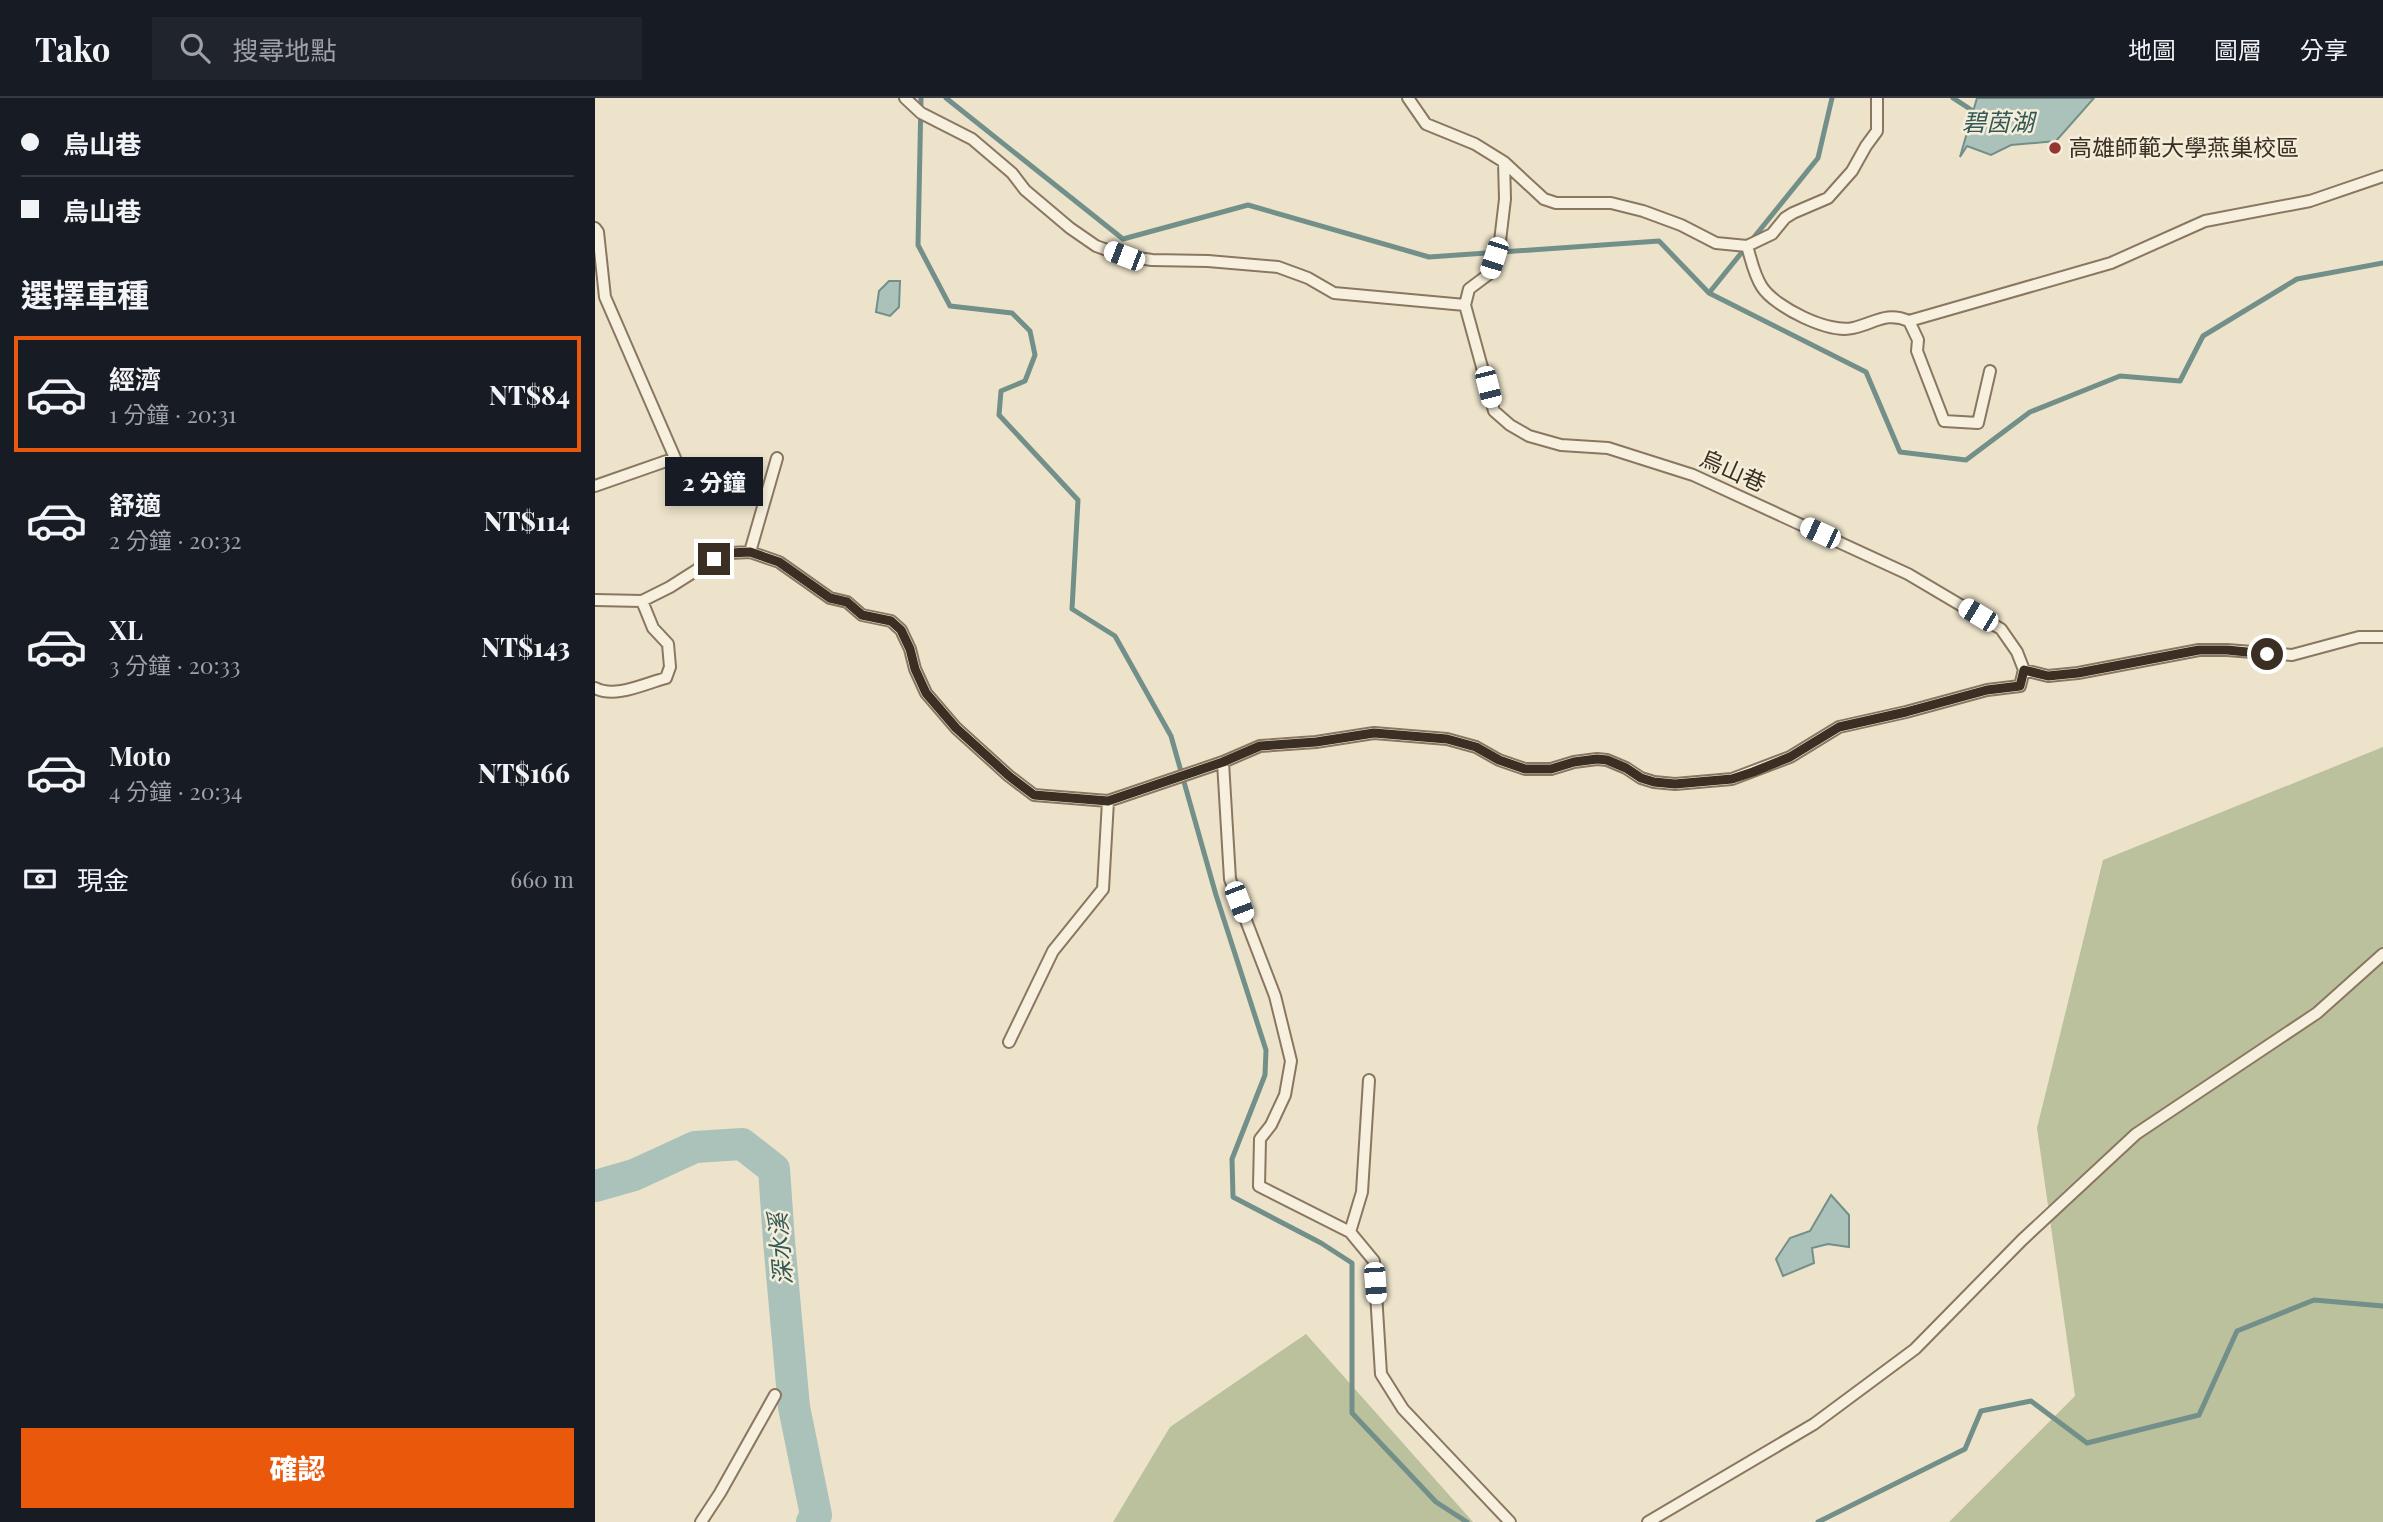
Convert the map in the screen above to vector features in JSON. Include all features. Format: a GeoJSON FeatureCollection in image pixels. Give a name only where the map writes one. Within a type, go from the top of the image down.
{"type":"FeatureCollection","features":[{"type":"Feature","properties":{"kind":"lane"},"geometry":{"type":"LineString","coordinates":[[905,98],[921,113],[972,139],[1012,173],[1025,190],[1096,246],[1124,256],[1152,260],[1208,261],[1278,267],[1308,278],[1334,293],[1465,305],[1469,289],[1489,274],[1500,241],[1505,200],[1503,162]]}},
{"type":"Feature","properties":{"kind":"lane"},"geometry":{"type":"LineString","coordinates":[[1408,98],[1426,124],[1475,144],[1503,162],[1544,199],[1556,203],[1611,203],[1681,225],[1716,243],[1747,246],[1772,234],[1785,218],[1793,213],[1828,198],[1852,171],[1865,146],[1877,131],[1877,98]]}},
{"type":"Feature","properties":{"kind":"lane"},"geometry":{"type":"LineString","coordinates":[[1747,246],[1761,286],[1780,305],[1831,328],[1850,329],[1882,318],[1897,316],[1909,321],[2111,263],[2205,221],[2310,201],[2383,176]]}},
{"type":"Feature","properties":{"kind":"lane"},"geometry":{"type":"LineString","coordinates":[[595,229],[598,232],[605,297],[675,458],[595,486]]}},
{"type":"Feature","properties":{"kind":"lane","name":"烏山巷"},"geometry":{"type":"LineString","coordinates":[[1465,305],[1494,411],[1510,425],[1529,436],[1561,445],[1608,449],[1693,475],[1908,573],[2001,629],[2017,652],[2024,670]]}},
{"type":"Feature","properties":{"kind":"lane"},"geometry":{"type":"LineString","coordinates":[[1909,321],[1918,340],[1917,351],[1944,421],[1978,423],[1990,371]]}},
{"type":"Feature","properties":{"kind":"lane"},"geometry":{"type":"LineString","coordinates":[[750,552],[777,458]]}},
{"type":"Feature","properties":{"kind":"lane"},"geometry":{"type":"LineString","coordinates":[[595,600],[642,601],[714,559],[730,553],[750,552],[779,562],[830,598],[847,602],[862,615],[891,621],[901,630],[926,693],[956,728],[1034,795],[1108,801],[1223,762],[1260,746],[1316,742],[1374,733],[1447,739],[1476,747],[1499,760],[1525,769],[1551,769],[1597,759],[1607,760],[1654,782],[1675,784],[1732,779],[1790,757],[1839,727],[1987,690],[2020,686],[2024,670],[2048,676],[2078,673],[2199,650],[2291,655],[2359,637],[2383,637]]}},
{"type":"Feature","properties":{"kind":"lane"},"geometry":{"type":"LineString","coordinates":[[595,688],[615,692],[666,677],[670,667],[668,644],[653,628],[642,601]]}},
{"type":"Feature","properties":{"kind":"lane"},"geometry":{"type":"LineString","coordinates":[[1223,762],[1230,879],[1275,996],[1291,1061],[1285,1095],[1271,1125],[1260,1139],[1259,1186],[1350,1232],[1374,1261],[1381,1374],[1403,1409],[1510,1522]]}},
{"type":"Feature","properties":{"kind":"lane"},"geometry":{"type":"LineString","coordinates":[[1009,1042],[1053,951],[1103,889],[1108,801]]}},
{"type":"Feature","properties":{"kind":"lane"},"geometry":{"type":"LineString","coordinates":[[1648,1522],[1814,1424],[1915,1349],[2022,1240],[2136,1134],[2318,1013],[2383,954]]}},
{"type":"Feature","properties":{"kind":"lane"},"geometry":{"type":"LineString","coordinates":[[1350,1232],[1362,1192],[1369,1080]]}},
{"type":"Feature","properties":{"kind":"lane"},"geometry":{"type":"LineString","coordinates":[[702,1522],[775,1395]]}},
{"type":"Feature","properties":{"kind":"green space"},"geometry":{"type":"Polygon","coordinates":[[[2383,747],[2383,1522],[1949,1522],[2075,1396],[2037,1128],[2103,860],[2383,747]]]}},
{"type":"Feature","properties":{"kind":"green space"},"geometry":{"type":"Polygon","coordinates":[[[1306,1334],[1473,1522],[1113,1522],[1170,1427],[1306,1334]]]}},
{"type":"Feature","properties":{"kind":"water","name":"碧茵湖"},"geometry":{"type":"Polygon","coordinates":[[[1977,98],[2094,98],[2056,141],[2011,145],[1991,155],[1967,146],[1960,157],[1977,98]]]}},
{"type":"Feature","properties":{"kind":"water"},"geometry":{"type":"Polygon","coordinates":[[[889,281],[900,281],[899,307],[890,316],[876,312],[879,291],[889,281]]]}},
{"type":"Feature","properties":{"kind":"water"},"geometry":{"type":"Polygon","coordinates":[[[1831,1195],[1849,1215],[1849,1247],[1828,1244],[1812,1248],[1814,1263],[1783,1276],[1776,1259],[1790,1238],[1810,1231],[1831,1195]]]}},
{"type":"Feature","properties":{"kind":"waterway"},"geometry":{"type":"LineString","coordinates":[[921,98],[918,245],[950,306],[1012,313],[1030,331],[1035,355],[1025,381],[1001,391],[999,415],[1078,500],[1072,609],[1115,636],[1171,736],[1216,895],[1266,1050],[1265,1075],[1232,1159],[1233,1197],[1321,1243],[1352,1263],[1352,1413],[1436,1502],[1467,1522]]}},
{"type":"Feature","properties":{"kind":"waterway"},"geometry":{"type":"LineString","coordinates":[[946,98],[1123,239],[1248,205],[1429,257],[1659,241],[1709,293],[1818,158],[1832,98]]}},
{"type":"Feature","properties":{"kind":"waterway"},"geometry":{"type":"LineString","coordinates":[[1953,98],[1973,111]]}},
{"type":"Feature","properties":{"kind":"waterway"},"geometry":{"type":"LineString","coordinates":[[1709,293],[1866,372],[1900,452],[1966,460],[2030,412],[2120,376],[2180,381],[2203,336],[2297,279],[2383,263]]}},
{"type":"Feature","properties":{"kind":"waterway","name":"深水溪"},"geometry":{"type":"LineString","coordinates":[[595,1186],[634,1175],[695,1147],[742,1144],[774,1169],[794,1407],[816,1515],[812,1522]]}},
{"type":"Feature","properties":{"kind":"waterway"},"geometry":{"type":"LineString","coordinates":[[1818,1522],[1965,1449],[1981,1411],[2031,1401],[2087,1443],[2199,1415],[2237,1331],[2314,1300],[2383,1306]]}},
{"type":"Feature","properties":{"kind":"place","name":"高雄師範大學燕巢校區"},"geometry":{"type":"Point","coordinates":[2055,148]}},
{"type":"Feature","properties":{"kind":"route"},"geometry":{"type":"LineString","coordinates":[[714,559],[730,553],[750,552],[779,562],[808,584],[830,598],[847,602],[862,615],[891,621],[901,630],[926,693],[956,728],[1009,776],[1034,795],[1108,801],[1223,762],[1260,746],[1316,742],[1374,733],[1447,739],[1476,747],[1499,760],[1525,769],[1551,769],[1597,759],[1607,760],[1654,782],[1675,784],[1732,779],[1790,757],[1839,727],[1987,690],[2020,686],[2024,670],[2048,676],[2078,673],[2199,650],[2267,654]]}}]}
